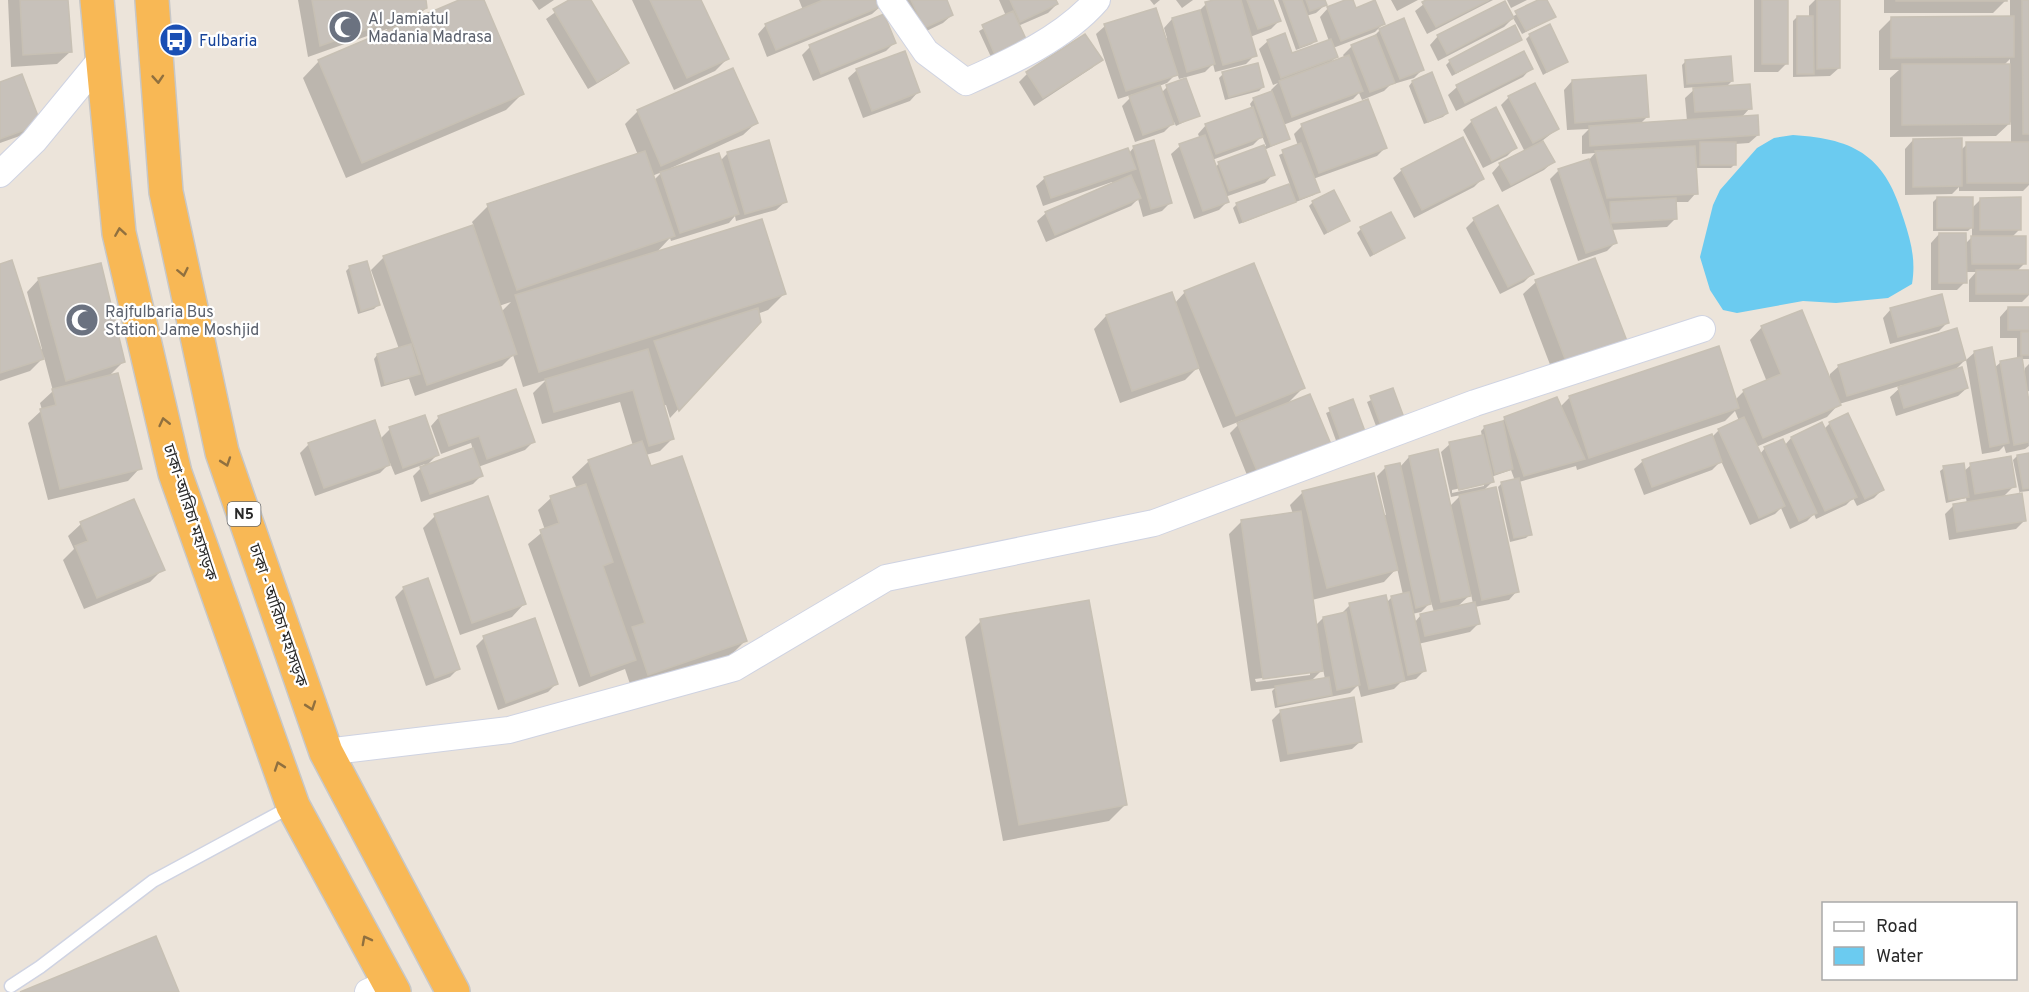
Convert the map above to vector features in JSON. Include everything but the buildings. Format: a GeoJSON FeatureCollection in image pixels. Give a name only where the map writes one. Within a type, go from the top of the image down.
{"type":"FeatureCollection","features":[{"type":"Feature","properties":{"kind":"highway","name":"ঢাকা-আরিচা মহাসড়ক"},"geometry":{"type":"LineString","coordinates":[[98,0],[119,233],[176,473],[293,806],[383,989]]}},
{"type":"Feature","properties":{"kind":"highway","name":"ঢাকা - আরিচা মহাসড়ক"},"geometry":{"type":"LineString","coordinates":[[152,0],[166,192],[222,452],[327,752],[453,992]]}},
{"type":"Feature","properties":{"kind":"street"},"geometry":{"type":"LineString","coordinates":[[890,0],[926,52],[966,82],[1001,67],[1079,20],[1097,0]]}},
{"type":"Feature","properties":{"kind":"street"},"geometry":{"type":"LineString","coordinates":[[0,174],[34,141],[103,57]]}},
{"type":"Feature","properties":{"kind":"street"},"geometry":{"type":"LineString","coordinates":[[327,752],[509,730],[734,668],[886,578],[1154,523],[1475,403],[1702,329]]}},
{"type":"Feature","properties":{"kind":"lane"},"geometry":{"type":"LineString","coordinates":[[10,986],[48,961],[153,881],[293,806]]}},
{"type":"Feature","properties":{"kind":"water"},"geometry":{"type":"Polygon","coordinates":[[[1793,135],[1835,141],[1852,147],[1866,155],[1878,166],[1897,198],[1907,228],[1913,259],[1912,284],[1888,298],[1836,303],[1803,301],[1737,313],[1723,310],[1710,290],[1700,257],[1713,205],[1720,190],[1757,148],[1774,138],[1793,135]]]}},
{"type":"Feature","properties":{"kind":"place","name":"Al Jamiatul Madania Madrasa"},"geometry":{"type":"Point","coordinates":[345,27]}},
{"type":"Feature","properties":{"kind":"place","name":"Fulbaria"},"geometry":{"type":"Point","coordinates":[176,40]}},
{"type":"Feature","properties":{"kind":"place","name":"Rajfulbaria Bus Station Jame Moshjid"},"geometry":{"type":"Point","coordinates":[82,320]}}]}
